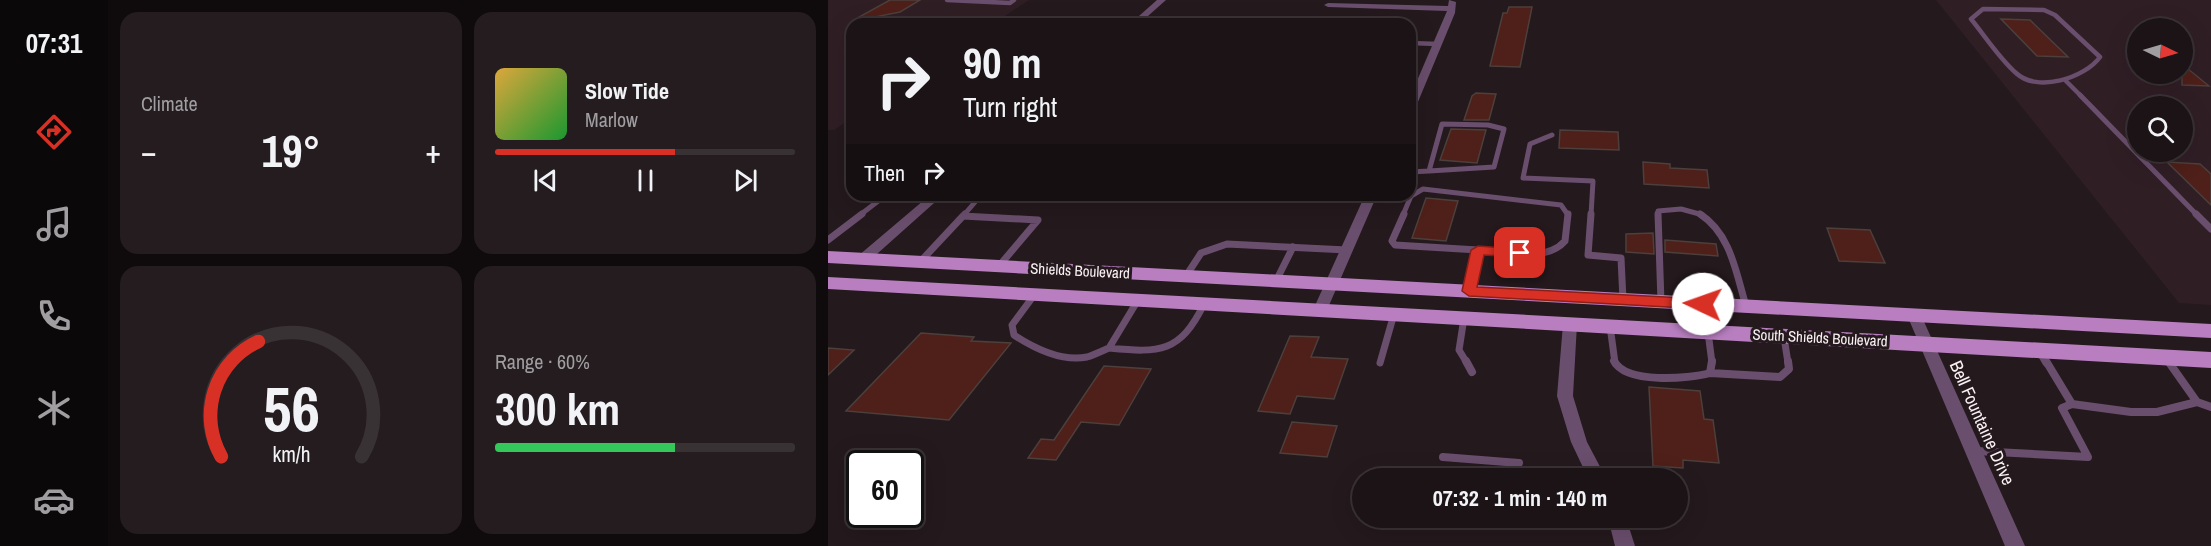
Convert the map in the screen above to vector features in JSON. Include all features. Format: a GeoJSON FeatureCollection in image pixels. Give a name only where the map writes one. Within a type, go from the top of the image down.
{"type":"FeatureCollection","features":[{"type":"Feature","properties":{"kind":"main road","name":"Shields Boulevard"},"geometry":{"type":"LineString","coordinates":[[828,257],[1332,284]]}},
{"type":"Feature","properties":{"kind":"main road","name":"Shields Boulevard"},"geometry":{"type":"LineString","coordinates":[[828,283],[1320,310]]}},
{"type":"Feature","properties":{"kind":"main road","name":"South Shields Boulevard"},"geometry":{"type":"LineString","coordinates":[[1332,284],[2211,331]]}},
{"type":"Feature","properties":{"kind":"main road","name":"South Shields Boulevard"},"geometry":{"type":"LineString","coordinates":[[1320,310],[2211,360]]}},
{"type":"Feature","properties":{"kind":"street"},"geometry":{"type":"LineString","coordinates":[[1141,18],[1162,0]]}},
{"type":"Feature","properties":{"kind":"street"},"geometry":{"type":"LineString","coordinates":[[1328,5],[1452,4],[1416,95]]}},
{"type":"Feature","properties":{"kind":"street"},"geometry":{"type":"LineString","coordinates":[[863,259],[930,201]]}},
{"type":"Feature","properties":{"kind":"street"},"geometry":{"type":"LineString","coordinates":[[1320,310],[1368,201]]}},
{"type":"Feature","properties":{"kind":"street","name":"Bell Fountaine Drive"},"geometry":{"type":"LineString","coordinates":[[1914,315],[2015,546]]}},
{"type":"Feature","properties":{"kind":"street"},"geometry":{"type":"LineString","coordinates":[[1570,324],[1565,396],[1579,442],[1592,468]]}},
{"type":"Feature","properties":{"kind":"street"},"geometry":{"type":"LineString","coordinates":[[1620,528],[1625,546]]}},
{"type":"Feature","properties":{"kind":"lane"},"geometry":{"type":"LineString","coordinates":[[947,0],[1010,3],[1014,0]]}},
{"type":"Feature","properties":{"kind":"lane"},"geometry":{"type":"LineString","coordinates":[[2065,80],[2095,67],[2100,57],[2055,15],[2044,10],[1983,9],[1971,19],[2017,75],[2026,79],[2065,80],[2211,229]]}},
{"type":"Feature","properties":{"kind":"lane"},"geometry":{"type":"LineString","coordinates":[[1416,43],[1438,44]]}},
{"type":"Feature","properties":{"kind":"lane"},"geometry":{"type":"LineString","coordinates":[[1416,172],[1429,171],[1494,167],[1504,129],[1488,125],[1442,124],[1429,171]]}},
{"type":"Feature","properties":{"kind":"lane"},"geometry":{"type":"LineString","coordinates":[[1552,135],[1530,144],[1523,178],[1593,181],[1588,255],[1621,258],[1623,300]]}},
{"type":"Feature","properties":{"kind":"lane"},"geometry":{"type":"LineString","coordinates":[[1409,201],[1392,241],[1395,245],[1542,254],[1557,250],[1565,242],[1569,212],[1561,206],[1423,189],[1416,193]]}},
{"type":"Feature","properties":{"kind":"lane"},"geometry":{"type":"LineString","coordinates":[[828,240],[878,201]]}},
{"type":"Feature","properties":{"kind":"lane"},"geometry":{"type":"LineString","coordinates":[[920,262],[976,201]]}},
{"type":"Feature","properties":{"kind":"lane"},"geometry":{"type":"LineString","coordinates":[[1661,302],[1658,211],[1690,207],[1703,212],[1719,227],[1746,306]]}},
{"type":"Feature","properties":{"kind":"lane"},"geometry":{"type":"LineString","coordinates":[[963,216],[1038,220],[999,266]]}},
{"type":"Feature","properties":{"kind":"lane"},"geometry":{"type":"LineString","coordinates":[[1186,276],[1201,253],[1227,244],[1347,250]]}},
{"type":"Feature","properties":{"kind":"lane"},"geometry":{"type":"LineString","coordinates":[[1276,281],[1293,247]]}},
{"type":"Feature","properties":{"kind":"lane"},"geometry":{"type":"LineString","coordinates":[[1469,291],[1478,250]]}},
{"type":"Feature","properties":{"kind":"lane"},"geometry":{"type":"LineString","coordinates":[[1035,294],[1012,325],[1014,335],[1026,344],[1058,354],[1086,357],[1109,348],[1138,350],[1179,342],[1193,325],[1204,304]]}},
{"type":"Feature","properties":{"kind":"lane"},"geometry":{"type":"LineString","coordinates":[[1109,348],[1138,300]]}},
{"type":"Feature","properties":{"kind":"lane"},"geometry":{"type":"LineString","coordinates":[[1380,363],[1394,314]]}},
{"type":"Feature","properties":{"kind":"lane"},"geometry":{"type":"LineString","coordinates":[[1464,318],[1459,350],[1472,372]]}},
{"type":"Feature","properties":{"kind":"lane"},"geometry":{"type":"LineString","coordinates":[[1610,326],[1612,358],[1618,369],[1632,375],[1699,378],[1710,373],[1780,377],[1789,369],[1784,336]]}},
{"type":"Feature","properties":{"kind":"lane"},"geometry":{"type":"LineString","coordinates":[[1708,332],[1712,365],[1710,373]]}},
{"type":"Feature","properties":{"kind":"lane"},"geometry":{"type":"LineString","coordinates":[[2038,351],[2072,404]]}},
{"type":"Feature","properties":{"kind":"lane"},"geometry":{"type":"LineString","coordinates":[[2165,357],[2197,402]]}},
{"type":"Feature","properties":{"kind":"lane"},"geometry":{"type":"LineString","coordinates":[[1973,451],[2088,457],[2062,408],[2072,404],[2131,412],[2157,412],[2197,402],[2211,407]]}},
{"type":"Feature","properties":{"kind":"lane"},"geometry":{"type":"LineString","coordinates":[[1443,457],[1519,463]]}},
{"type":"Feature","properties":{"kind":"shaded area"},"geometry":{"type":"Polygon","coordinates":[[[828,0],[1029,0],[1002,18],[846,18],[846,122],[834,130],[828,130],[828,0]]]}},
{"type":"Feature","properties":{"kind":"shaded area"},"geometry":{"type":"Polygon","coordinates":[[[1936,0],[2211,0],[2211,305],[2179,303],[1936,0]]]}},
{"type":"Feature","properties":{"kind":"building"},"geometry":{"type":"Polygon","coordinates":[[[890,0],[920,0],[900,12],[870,18],[859,17],[890,0]]]}},
{"type":"Feature","properties":{"kind":"building"},"geometry":{"type":"Polygon","coordinates":[[[1509,7],[1532,7],[1520,67],[1490,66],[1503,13],[1507,13],[1509,7]]]}},
{"type":"Feature","properties":{"kind":"building"},"geometry":{"type":"Polygon","coordinates":[[[2001,19],[2030,20],[2068,57],[2037,56],[2001,19]]]}},
{"type":"Feature","properties":{"kind":"building"},"geometry":{"type":"Polygon","coordinates":[[[2193,73],[2209,86],[2182,85],[2193,84],[2193,73]]]}},
{"type":"Feature","properties":{"kind":"building"},"geometry":{"type":"Polygon","coordinates":[[[1476,93],[1496,94],[1489,120],[1464,120],[1472,96],[1476,93]]]}},
{"type":"Feature","properties":{"kind":"building"},"geometry":{"type":"Polygon","coordinates":[[[1451,129],[1486,130],[1477,163],[1440,160],[1451,129]]]}},
{"type":"Feature","properties":{"kind":"building"},"geometry":{"type":"Polygon","coordinates":[[[1560,130],[1618,132],[1619,150],[1559,148],[1560,130]]]}},
{"type":"Feature","properties":{"kind":"building"},"geometry":{"type":"Polygon","coordinates":[[[1643,162],[1670,164],[1670,168],[1707,170],[1709,188],[1644,184],[1643,162]]]}},
{"type":"Feature","properties":{"kind":"building"},"geometry":{"type":"Polygon","coordinates":[[[2167,162],[2200,164],[2211,174],[2211,205],[2167,162]]]}},
{"type":"Feature","properties":{"kind":"building"},"geometry":{"type":"Polygon","coordinates":[[[1426,198],[1458,201],[1446,241],[1412,238],[1426,198]]]}},
{"type":"Feature","properties":{"kind":"building"},"geometry":{"type":"Polygon","coordinates":[[[1827,228],[1870,230],[1885,263],[1839,261],[1827,228]]]}},
{"type":"Feature","properties":{"kind":"building"},"geometry":{"type":"Polygon","coordinates":[[[1653,233],[1654,254],[1626,252],[1626,234],[1653,233]]]}},
{"type":"Feature","properties":{"kind":"building"},"geometry":{"type":"Polygon","coordinates":[[[1665,240],[1716,244],[1718,256],[1665,252],[1665,240]]]}},
{"type":"Feature","properties":{"kind":"building"},"geometry":{"type":"Polygon","coordinates":[[[921,333],[974,337],[971,341],[1011,343],[949,420],[846,411],[921,333]]]}},
{"type":"Feature","properties":{"kind":"building"},"geometry":{"type":"Polygon","coordinates":[[[1290,336],[1319,337],[1311,357],[1348,359],[1334,399],[1297,396],[1290,414],[1258,411],[1290,336]]]}},
{"type":"Feature","properties":{"kind":"building"},"geometry":{"type":"Polygon","coordinates":[[[828,348],[854,350],[828,375],[828,348]]]}},
{"type":"Feature","properties":{"kind":"building"},"geometry":{"type":"Polygon","coordinates":[[[1104,366],[1151,369],[1119,425],[1081,422],[1056,460],[1028,458],[1041,439],[1054,440],[1104,366]]]}},
{"type":"Feature","properties":{"kind":"building"},"geometry":{"type":"Polygon","coordinates":[[[1649,387],[1700,391],[1704,419],[1713,420],[1719,463],[1683,460],[1683,468],[1653,466],[1649,387]]]}},
{"type":"Feature","properties":{"kind":"building"},"geometry":{"type":"Polygon","coordinates":[[[1292,422],[1337,426],[1327,457],[1280,453],[1292,422]]]}},
{"type":"Feature","properties":{"kind":"route"},"geometry":{"type":"LineString","coordinates":[[1520,253],[1478,250],[1469,291],[1703,304]]}}]}
